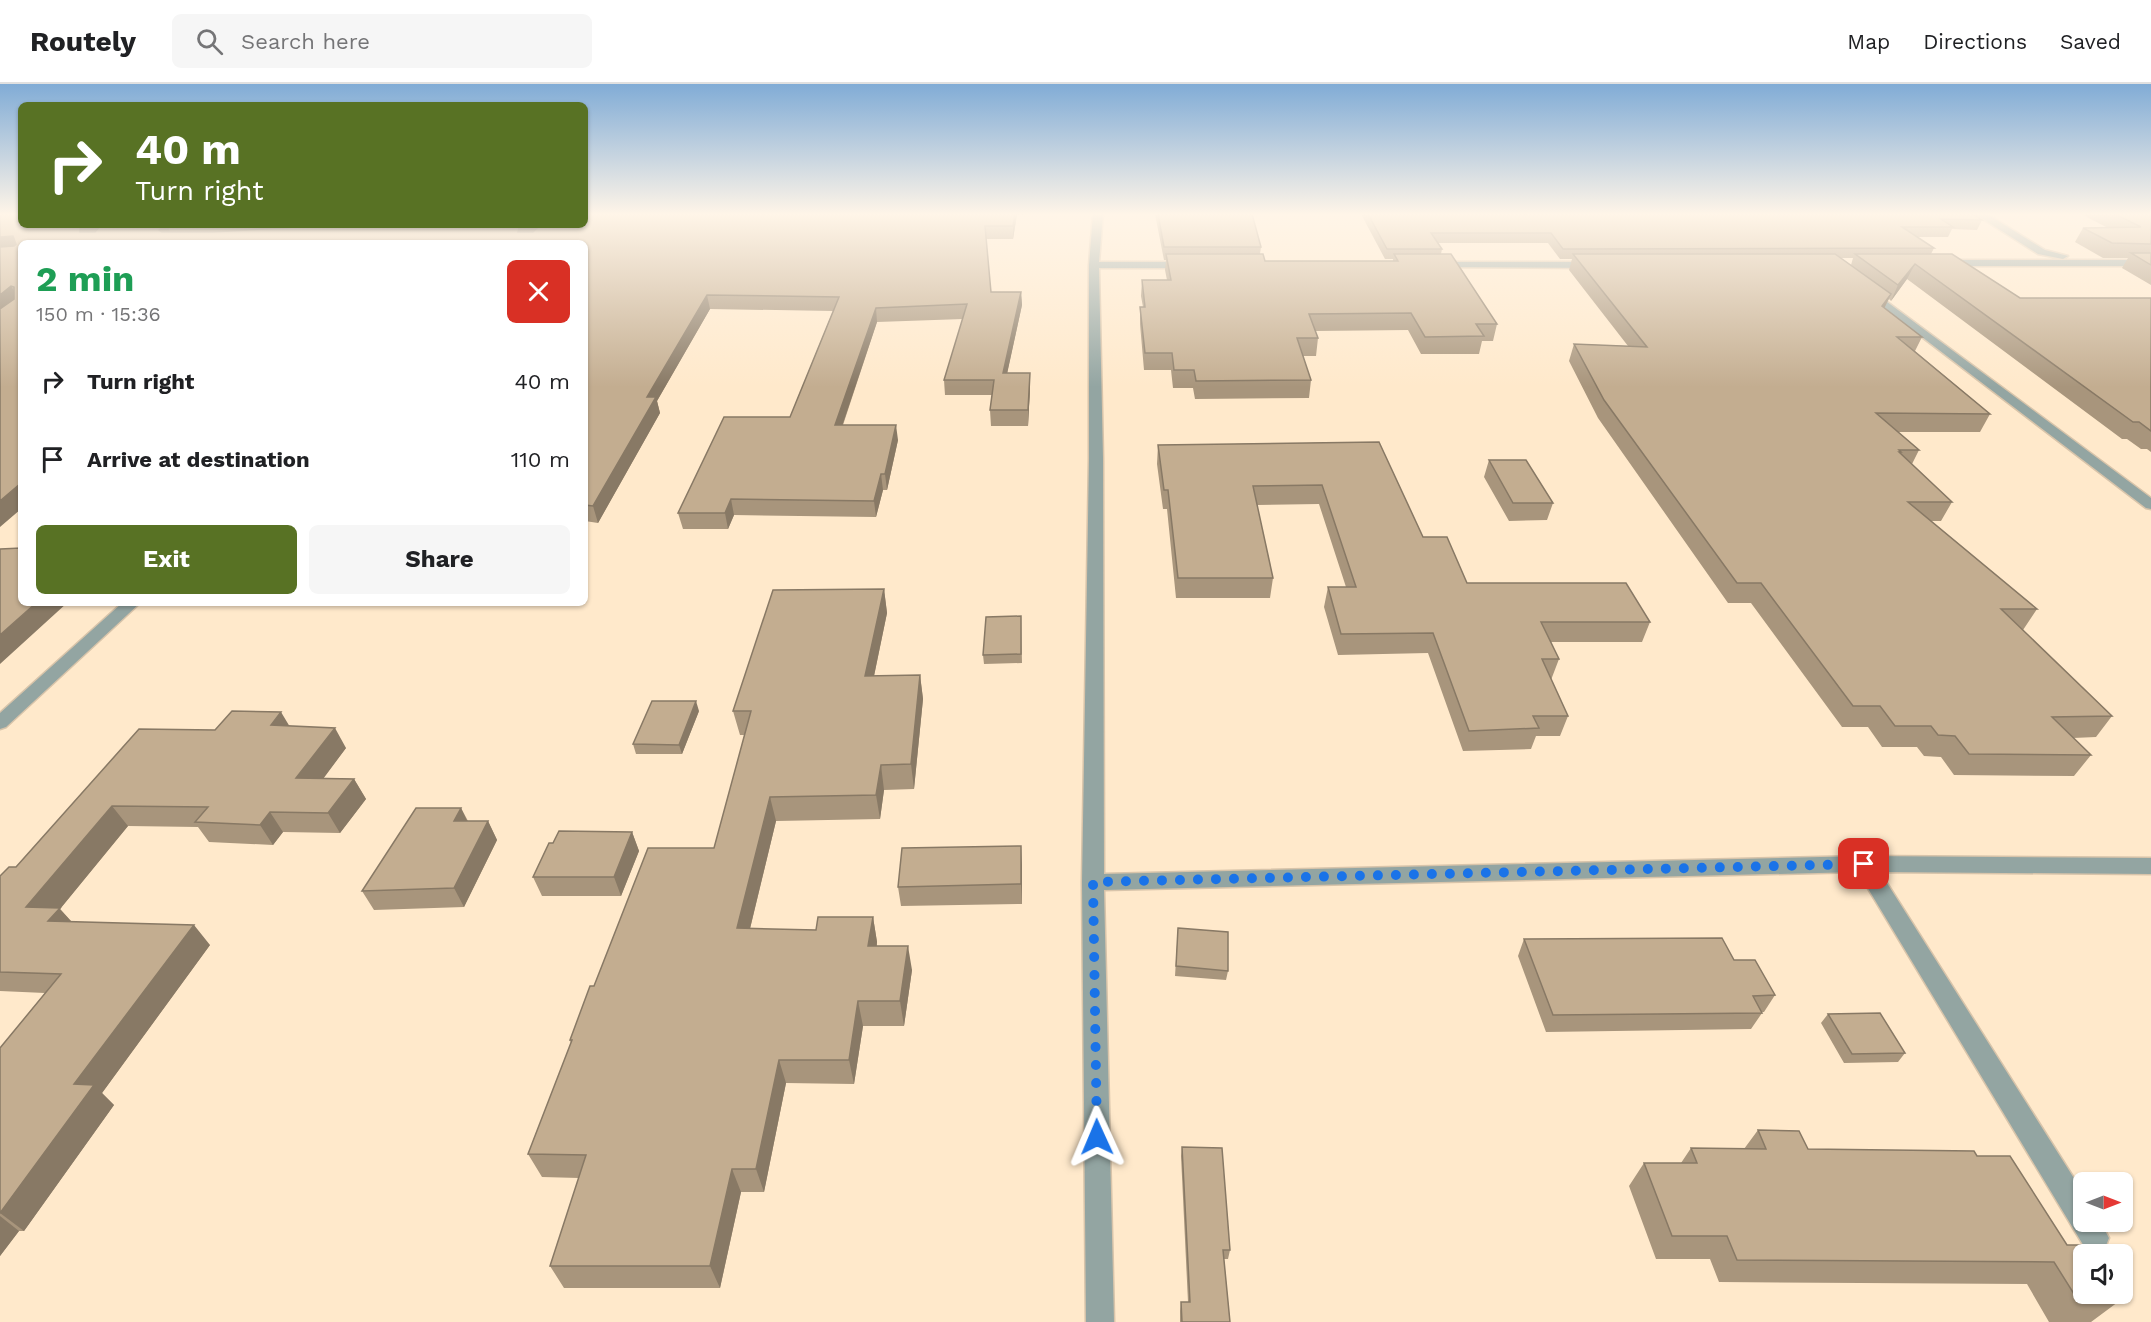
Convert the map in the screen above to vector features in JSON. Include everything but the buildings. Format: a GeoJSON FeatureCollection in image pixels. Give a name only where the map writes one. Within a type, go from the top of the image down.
{"type":"FeatureCollection","features":[{"type":"Feature","properties":{"kind":"street"},"geometry":{"type":"LineString","coordinates":[[1094,272],[1096,471],[1093,882],[1100,1322]]}},
{"type":"Feature","properties":{"kind":"street"},"geometry":{"type":"LineString","coordinates":[[1860,285],[2151,505]]}},
{"type":"Feature","properties":{"kind":"street"},"geometry":{"type":"LineString","coordinates":[[0,723],[129,606]]}},
{"type":"Feature","properties":{"kind":"street"},"geometry":{"type":"LineString","coordinates":[[1093,882],[1864,864],[2151,866]]}},
{"type":"Feature","properties":{"kind":"street"},"geometry":{"type":"LineString","coordinates":[[1864,864],[2073,1202]]}},
{"type":"Feature","properties":{"kind":"route"},"geometry":{"type":"LineString","coordinates":[[1097,1137],[1093,882],[1864,864]]}}]}
